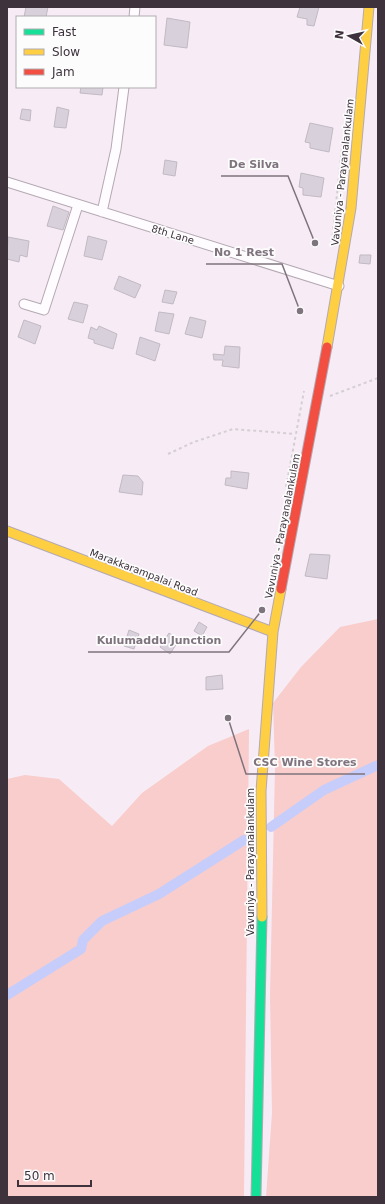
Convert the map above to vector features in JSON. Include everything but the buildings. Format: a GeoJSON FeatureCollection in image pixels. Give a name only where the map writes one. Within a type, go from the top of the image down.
{"type":"FeatureCollection","features":[{"type":"Feature","properties":{"kind":"main road","name":"Vavuniya - Parayanalankulam"},"geometry":{"type":"LineString","coordinates":[[256,1197],[262,889],[261,791],[273,632],[339,286],[351,208],[369,7]]}},
{"type":"Feature","properties":{"kind":"main road","name":"Marakkarampalai Road"},"geometry":{"type":"LineString","coordinates":[[7,531],[273,632]]}},
{"type":"Feature","properties":{"kind":"street"},"geometry":{"type":"LineString","coordinates":[[102,212],[116,149],[124,88]]}},
{"type":"Feature","properties":{"kind":"street","name":"8th Lane"},"geometry":{"type":"LineString","coordinates":[[7,182],[339,286]]}},
{"type":"Feature","properties":{"kind":"street"},"geometry":{"type":"LineString","coordinates":[[24,304],[44,310],[78,205]]}},
{"type":"Feature","properties":{"kind":"path"},"geometry":{"type":"LineString","coordinates":[[331,243],[343,133]]}},
{"type":"Feature","properties":{"kind":"path"},"geometry":{"type":"LineString","coordinates":[[317,400],[378,378]]}},
{"type":"Feature","properties":{"kind":"path"},"geometry":{"type":"LineString","coordinates":[[286,488],[295,434],[305,388]]}},
{"type":"Feature","properties":{"kind":"path"},"geometry":{"type":"LineString","coordinates":[[168,454],[194,442],[233,429],[295,434]]}},
{"type":"Feature","properties":{"kind":"shaded area"},"geometry":{"type":"Polygon","coordinates":[[[378,619],[378,1197],[266,1197],[272,1113],[270,995],[275,768],[273,703],[301,667],[340,627],[378,619]]]}},
{"type":"Feature","properties":{"kind":"shaded area"},"geometry":{"type":"Polygon","coordinates":[[[249,729],[244,1197],[7,1197],[7,779],[25,775],[59,779],[112,826],[142,793],[208,746],[249,729]]]}},
{"type":"Feature","properties":{"kind":"waterway"},"geometry":{"type":"LineString","coordinates":[[271,827],[324,790],[378,765]]}},
{"type":"Feature","properties":{"kind":"waterway"},"geometry":{"type":"LineString","coordinates":[[7,995],[81,949],[83,940],[102,921],[159,894],[244,840]]}},
{"type":"Feature","properties":{"kind":"traffic: fast"},"geometry":{"type":"LineString","coordinates":[[256,1197],[262,917]]}},
{"type":"Feature","properties":{"kind":"traffic: slow"},"geometry":{"type":"LineString","coordinates":[[327,347],[351,208],[369,7]]}},
{"type":"Feature","properties":{"kind":"traffic: slow"},"geometry":{"type":"LineString","coordinates":[[7,531],[273,632]]}},
{"type":"Feature","properties":{"kind":"traffic: slow"},"geometry":{"type":"LineString","coordinates":[[262,917],[261,791],[273,632],[281,589]]}},
{"type":"Feature","properties":{"kind":"traffic: jam"},"geometry":{"type":"LineString","coordinates":[[281,589],[327,347]]}},
{"type":"Feature","properties":{"kind":"place","name":"De Silva"},"geometry":{"type":"Point","coordinates":[315,243]}},
{"type":"Feature","properties":{"kind":"place","name":"No 1 Rest"},"geometry":{"type":"Point","coordinates":[300,311]}},
{"type":"Feature","properties":{"kind":"place","name":"Kulumaddu Junction"},"geometry":{"type":"Point","coordinates":[262,610]}},
{"type":"Feature","properties":{"kind":"place","name":"CSC Wine Stores"},"geometry":{"type":"Point","coordinates":[228,718]}}]}
